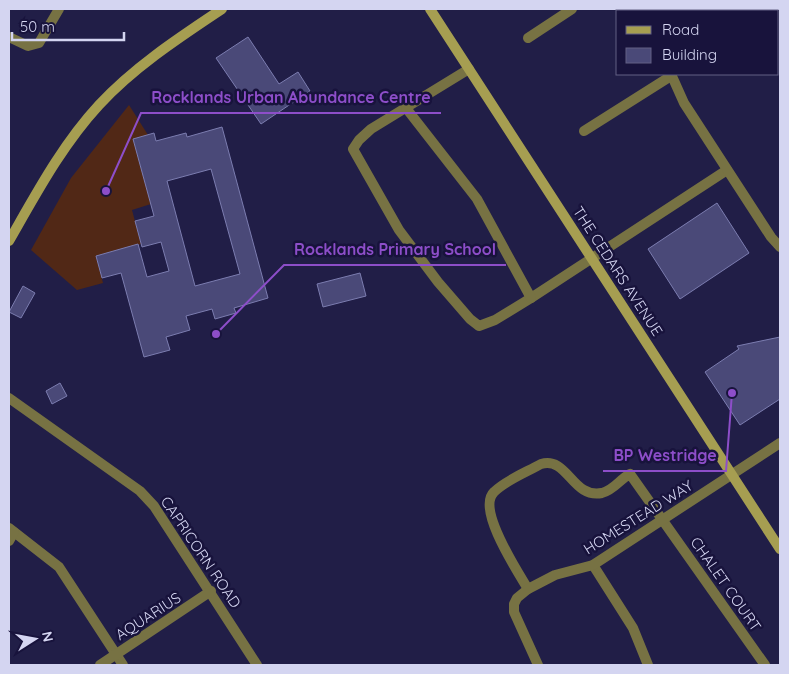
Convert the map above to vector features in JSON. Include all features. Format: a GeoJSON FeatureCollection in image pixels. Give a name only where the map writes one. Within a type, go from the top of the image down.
{"type":"FeatureCollection","features":[{"type":"Feature","properties":{"kind":"street"},"geometry":{"type":"LineString","coordinates":[[9,37],[28,46],[39,44],[59,9]]}},
{"type":"Feature","properties":{"kind":"street"},"geometry":{"type":"LineString","coordinates":[[9,241],[43,181],[75,134],[100,103],[165,48],[222,9]]}},
{"type":"Feature","properties":{"kind":"street","name":"THE CEDARS AVENUE"},"geometry":{"type":"LineString","coordinates":[[430,9],[780,549]]}},
{"type":"Feature","properties":{"kind":"street"},"geometry":{"type":"LineString","coordinates":[[528,38],[572,9]]}},
{"type":"Feature","properties":{"kind":"street"},"geometry":{"type":"LineString","coordinates":[[469,69],[371,129],[354,146],[354,152],[399,230],[438,282],[470,319],[479,326],[494,320],[531,298],[727,170]]}},
{"type":"Feature","properties":{"kind":"street"},"geometry":{"type":"LineString","coordinates":[[584,131],[671,75],[684,103],[771,237],[780,247]]}},
{"type":"Feature","properties":{"kind":"street"},"geometry":{"type":"LineString","coordinates":[[406,108],[465,180],[496,231],[531,298]]}},
{"type":"Feature","properties":{"kind":"street","name":"CAPRICORN ROAD"},"geometry":{"type":"LineString","coordinates":[[9,398],[140,492],[154,506],[211,591],[257,665]]}},
{"type":"Feature","properties":{"kind":"street","name":"HOMESTEAD WAY"},"geometry":{"type":"LineString","coordinates":[[528,589],[555,575],[593,565],[780,443]]}},
{"type":"Feature","properties":{"kind":"street","name":"CHALET COURT"},"geometry":{"type":"LineString","coordinates":[[528,589],[502,546],[489,508],[490,500],[495,491],[549,461],[557,463],[577,486],[590,494],[603,492],[614,487],[630,474],[765,665]]}},
{"type":"Feature","properties":{"kind":"street"},"geometry":{"type":"LineString","coordinates":[[11,534],[60,567],[123,665]]}},
{"type":"Feature","properties":{"kind":"street"},"geometry":{"type":"LineString","coordinates":[[593,565],[633,628],[648,665]]}},
{"type":"Feature","properties":{"kind":"street"},"geometry":{"type":"LineString","coordinates":[[528,589],[517,598],[514,604],[514,612],[538,665]]}},
{"type":"Feature","properties":{"kind":"street","name":"AQUARIUS"},"geometry":{"type":"LineString","coordinates":[[100,665],[211,591]]}},
{"type":"Feature","properties":{"kind":"shaded area"},"geometry":{"type":"Polygon","coordinates":[[[129,105],[148,135],[133,139],[151,204],[132,210],[141,244],[96,256],[103,283],[77,290],[31,250],[71,178],[129,105]]]}},
{"type":"Feature","properties":{"kind":"building"},"geometry":{"type":"Polygon","coordinates":[[[248,37],[279,84],[298,72],[310,91],[261,124],[216,58],[248,37]]]}},
{"type":"Feature","properties":{"kind":"building"},"geometry":{"type":"Polygon","coordinates":[[[222,127],[268,298],[234,308],[236,313],[215,319],[212,309],[186,316],[190,330],[166,337],[170,350],[144,357],[121,273],[102,278],[96,256],[138,244],[147,277],[169,271],[161,242],[142,247],[135,221],[154,216],[133,139],[154,133],[156,141],[186,133],[187,137],[222,127]],[[211,169],[167,181],[195,286],[240,274],[211,169]]]}},
{"type":"Feature","properties":{"kind":"building"},"geometry":{"type":"Polygon","coordinates":[[[717,203],[749,253],[680,299],[648,249],[717,203]]]}},
{"type":"Feature","properties":{"kind":"building"},"geometry":{"type":"Polygon","coordinates":[[[360,273],[366,296],[323,307],[317,284],[360,273]]]}},
{"type":"Feature","properties":{"kind":"building"},"geometry":{"type":"Polygon","coordinates":[[[23,286],[35,293],[21,318],[9,312],[23,286]]]}},
{"type":"Feature","properties":{"kind":"building"},"geometry":{"type":"Polygon","coordinates":[[[780,337],[780,399],[740,425],[705,372],[739,349],[737,346],[780,337]]]}},
{"type":"Feature","properties":{"kind":"building"},"geometry":{"type":"Polygon","coordinates":[[[60,383],[67,396],[52,404],[46,391],[60,383]]]}},
{"type":"Feature","properties":{"kind":"place","name":"Rocklands Urban Abundance Centre"},"geometry":{"type":"Point","coordinates":[106,191]}},
{"type":"Feature","properties":{"kind":"place","name":"Rocklands Primary School"},"geometry":{"type":"Point","coordinates":[216,334]}},
{"type":"Feature","properties":{"kind":"place","name":"BP Westridge"},"geometry":{"type":"Point","coordinates":[732,393]}}]}
